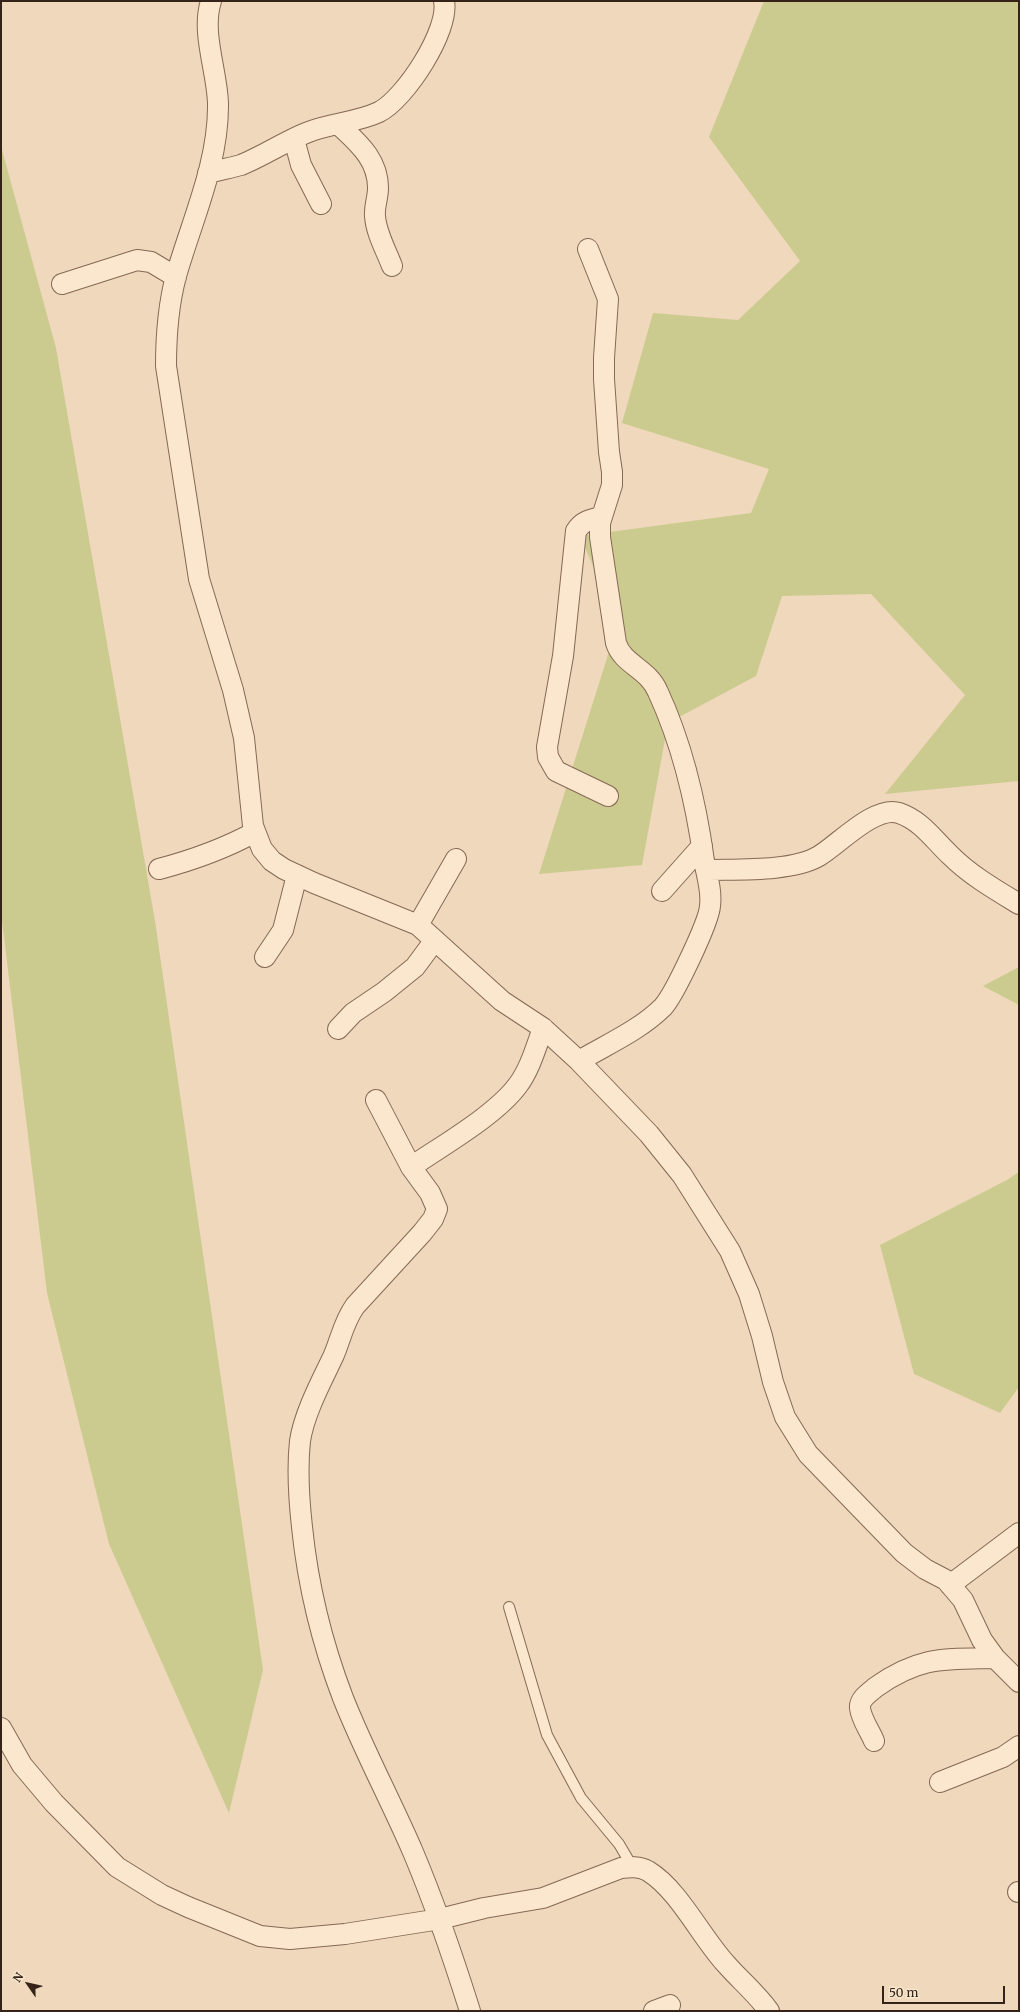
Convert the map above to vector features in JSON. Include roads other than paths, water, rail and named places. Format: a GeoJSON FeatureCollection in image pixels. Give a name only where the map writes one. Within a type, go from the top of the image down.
{"type":"FeatureCollection","features":[{"type":"Feature","properties":{"kind":"street"},"geometry":{"type":"LineString","coordinates":[[208,173],[241,165],[308,132],[339,125],[380,111],[394,101],[406,88],[428,54],[443,24],[446,10],[444,1]]}},
{"type":"Feature","properties":{"kind":"street"},"geometry":{"type":"LineString","coordinates":[[205,3],[218,103],[217,125],[208,173],[176,277],[167,332],[166,366],[199,579],[233,690],[244,738],[255,832],[262,849],[272,861],[297,875],[418,925],[502,1000],[543,1028],[579,1061],[649,1134],[682,1175],[730,1251],[749,1294],[762,1336],[773,1382],[785,1417],[808,1454],[904,1553],[925,1569],[946,1580],[963,1600],[982,1640],[995,1658],[1019,1682]]}},
{"type":"Feature","properties":{"kind":"street"},"geometry":{"type":"LineString","coordinates":[[339,125],[366,151],[374,165],[378,189],[374,215],[376,226],[392,266]]}},
{"type":"Feature","properties":{"kind":"street"},"geometry":{"type":"LineString","coordinates":[[294,139],[301,165],[321,204]]}},
{"type":"Feature","properties":{"kind":"street"},"geometry":{"type":"LineString","coordinates":[[579,1061],[641,1024],[656,1013],[668,999],[684,970],[707,919],[710,907],[710,892],[688,773],[660,696],[644,672],[622,656],[618,650],[600,537],[602,517],[612,485],[612,472],[608,452],[604,358],[608,299],[588,250]]}},
{"type":"Feature","properties":{"kind":"street"},"geometry":{"type":"LineString","coordinates":[[62,284],[137,260],[151,262],[176,277]]}},
{"type":"Feature","properties":{"kind":"street"},"geometry":{"type":"LineString","coordinates":[[602,517],[587,520],[576,530],[563,656],[547,747],[548,757],[556,771],[608,796]]}},
{"type":"Feature","properties":{"kind":"street"},"geometry":{"type":"LineString","coordinates":[[706,870],[768,868],[811,861],[820,856],[856,828],[889,811],[899,813],[924,826],[950,855],[982,882],[1019,904]]}},
{"type":"Feature","properties":{"kind":"street"},"geometry":{"type":"LineString","coordinates":[[159,869],[196,859],[233,844],[255,832]]}},
{"type":"Feature","properties":{"kind":"street"},"geometry":{"type":"LineString","coordinates":[[662,891],[702,846]]}},
{"type":"Feature","properties":{"kind":"street"},"geometry":{"type":"LineString","coordinates":[[418,925],[456,859]]}},
{"type":"Feature","properties":{"kind":"street"},"geometry":{"type":"LineString","coordinates":[[265,957],[283,930],[297,875]]}},
{"type":"Feature","properties":{"kind":"street"},"geometry":{"type":"LineString","coordinates":[[338,1029],[353,1013],[415,967],[435,940]]}},
{"type":"Feature","properties":{"kind":"street"},"geometry":{"type":"LineString","coordinates":[[411,1168],[501,1103],[511,1093],[519,1084],[529,1065],[543,1028]]}},
{"type":"Feature","properties":{"kind":"street"},"geometry":{"type":"LineString","coordinates":[[376,1100],[411,1168],[430,1193],[437,1209],[433,1219],[422,1233],[355,1306],[347,1318],[335,1353],[304,1425],[300,1441],[300,1485],[305,1560],[318,1620],[343,1698],[389,1796],[440,1919],[470,2011]]}},
{"type":"Feature","properties":{"kind":"street"},"geometry":{"type":"LineString","coordinates":[[950,1585],[1019,1533]]}},
{"type":"Feature","properties":{"kind":"street"},"geometry":{"type":"LineString","coordinates":[[874,1741],[862,1716],[860,1707],[862,1700],[868,1693],[884,1681],[916,1664],[931,1660],[995,1658]]}},
{"type":"Feature","properties":{"kind":"street"},"geometry":{"type":"LineString","coordinates":[[1,1728],[22,1765],[54,1803],[92,1844],[131,1877],[188,1907],[260,1936],[290,1939],[345,1934],[440,1919],[484,1908],[543,1898],[621,1868],[632,1866],[647,1871],[677,1899],[723,1961],[759,1997],[769,2011]]}},
{"type":"Feature","properties":{"kind":"street"},"geometry":{"type":"LineString","coordinates":[[940,1782],[1003,1757],[1019,1746]]}},
{"type":"Feature","properties":{"kind":"lane"},"geometry":{"type":"LineString","coordinates":[[510,1607],[547,1735],[581,1798],[619,1844],[632,1866]]}}]}
